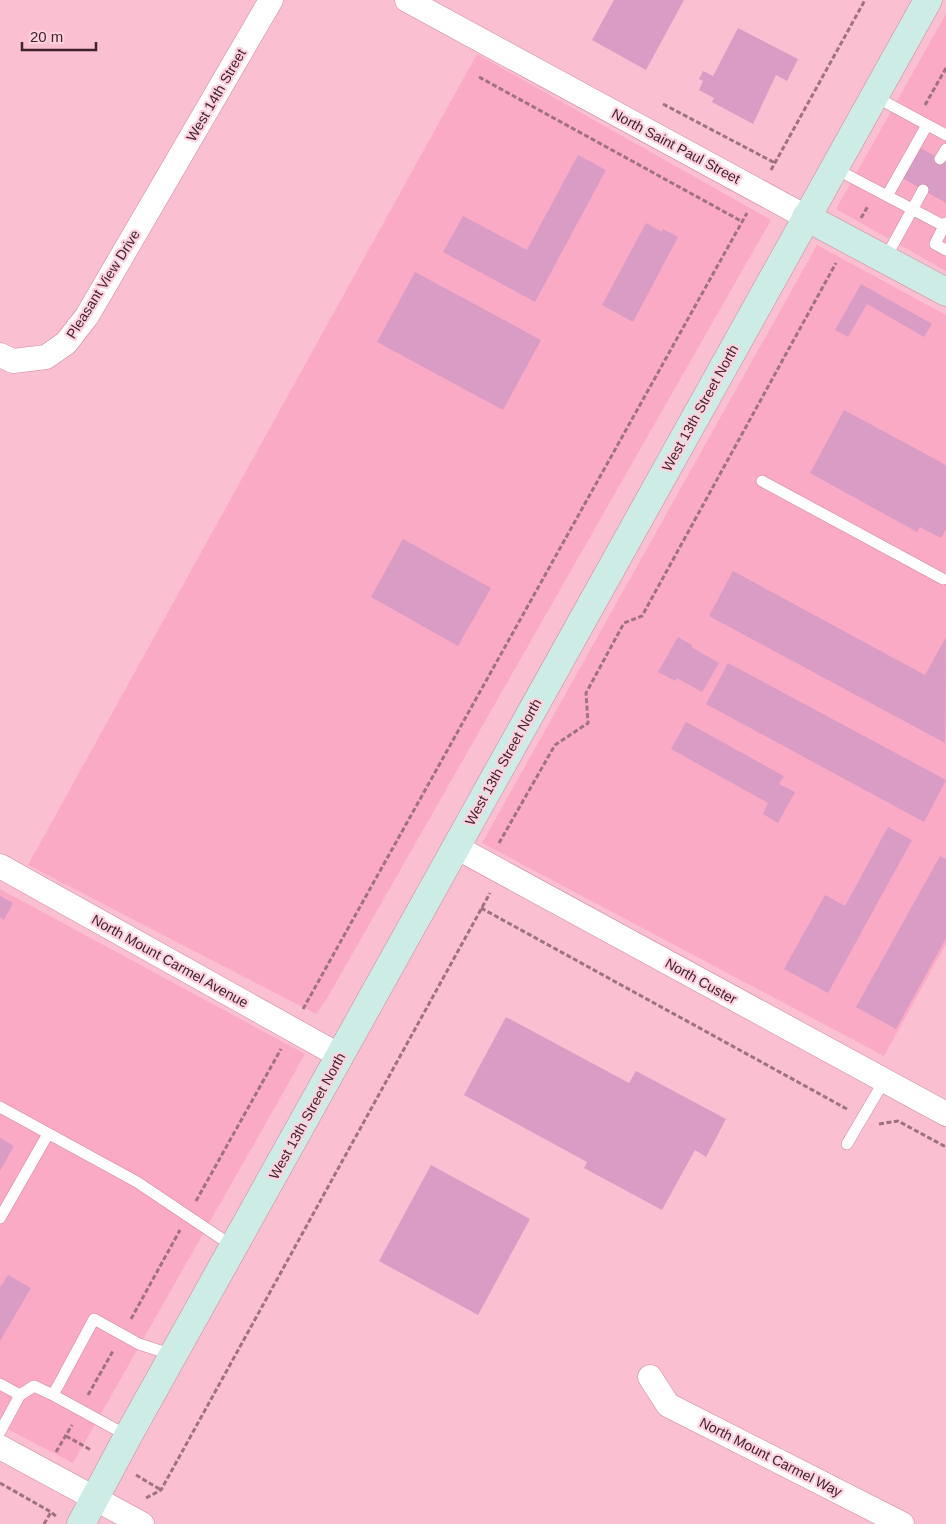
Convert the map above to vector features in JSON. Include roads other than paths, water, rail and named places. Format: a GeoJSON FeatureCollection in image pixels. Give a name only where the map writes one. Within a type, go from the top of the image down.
{"type":"FeatureCollection","features":[{"type":"Feature","properties":{"kind":"street","name":"West 14th Street"},"geometry":{"type":"LineString","coordinates":[[161,189],[271,0]]}},
{"type":"Feature","properties":{"kind":"street","name":"North Saint Paul Street"},"geometry":{"type":"LineString","coordinates":[[407,0],[946,292]]}},
{"type":"Feature","properties":{"kind":"street","name":"West 13th Street North"},"geometry":{"type":"LineString","coordinates":[[69,1521],[95,1498],[928,0]]}},
{"type":"Feature","properties":{"kind":"street","name":"Pleasant View Drive"},"geometry":{"type":"LineString","coordinates":[[0,355],[13,361],[46,357],[66,344],[87,316],[161,189]]}},
{"type":"Feature","properties":{"kind":"street","name":"North Custer"},"geometry":{"type":"LineString","coordinates":[[456,847],[946,1114]]}},
{"type":"Feature","properties":{"kind":"street","name":"North Mount Carmel Avenue"},"geometry":{"type":"LineString","coordinates":[[0,866],[340,1056]]}},
{"type":"Feature","properties":{"kind":"street","name":"North Mount Carmel Way"},"geometry":{"type":"LineString","coordinates":[[650,1377],[668,1405],[902,1524]]}},
{"type":"Feature","properties":{"kind":"street"},"geometry":{"type":"LineString","coordinates":[[0,1447],[142,1524]]}},
{"type":"Feature","properties":{"kind":"lane"},"geometry":{"type":"LineString","coordinates":[[874,96],[946,135]]}},
{"type":"Feature","properties":{"kind":"lane"},"geometry":{"type":"LineString","coordinates":[[887,196],[922,122]]}},
{"type":"Feature","properties":{"kind":"lane"},"geometry":{"type":"LineString","coordinates":[[834,168],[945,225],[935,244],[946,250]]}},
{"type":"Feature","properties":{"kind":"lane"},"geometry":{"type":"LineString","coordinates":[[885,259],[923,190]]}},
{"type":"Feature","properties":{"kind":"lane"},"geometry":{"type":"LineString","coordinates":[[762,481],[943,579]]}},
{"type":"Feature","properties":{"kind":"lane"},"geometry":{"type":"LineString","coordinates":[[847,1144],[884,1081]]}},
{"type":"Feature","properties":{"kind":"lane"},"geometry":{"type":"LineString","coordinates":[[0,1107],[137,1182],[234,1247]]}},
{"type":"Feature","properties":{"kind":"lane"},"geometry":{"type":"LineString","coordinates":[[0,1218],[48,1134]]}},
{"type":"Feature","properties":{"kind":"lane"},"geometry":{"type":"LineString","coordinates":[[53,1395],[94,1320],[139,1344],[173,1355]]}},
{"type":"Feature","properties":{"kind":"lane"},"geometry":{"type":"LineString","coordinates":[[0,1384],[20,1395]]}},
{"type":"Feature","properties":{"kind":"lane"},"geometry":{"type":"LineString","coordinates":[[0,1432],[20,1395],[34,1386],[128,1436]]}}]}
